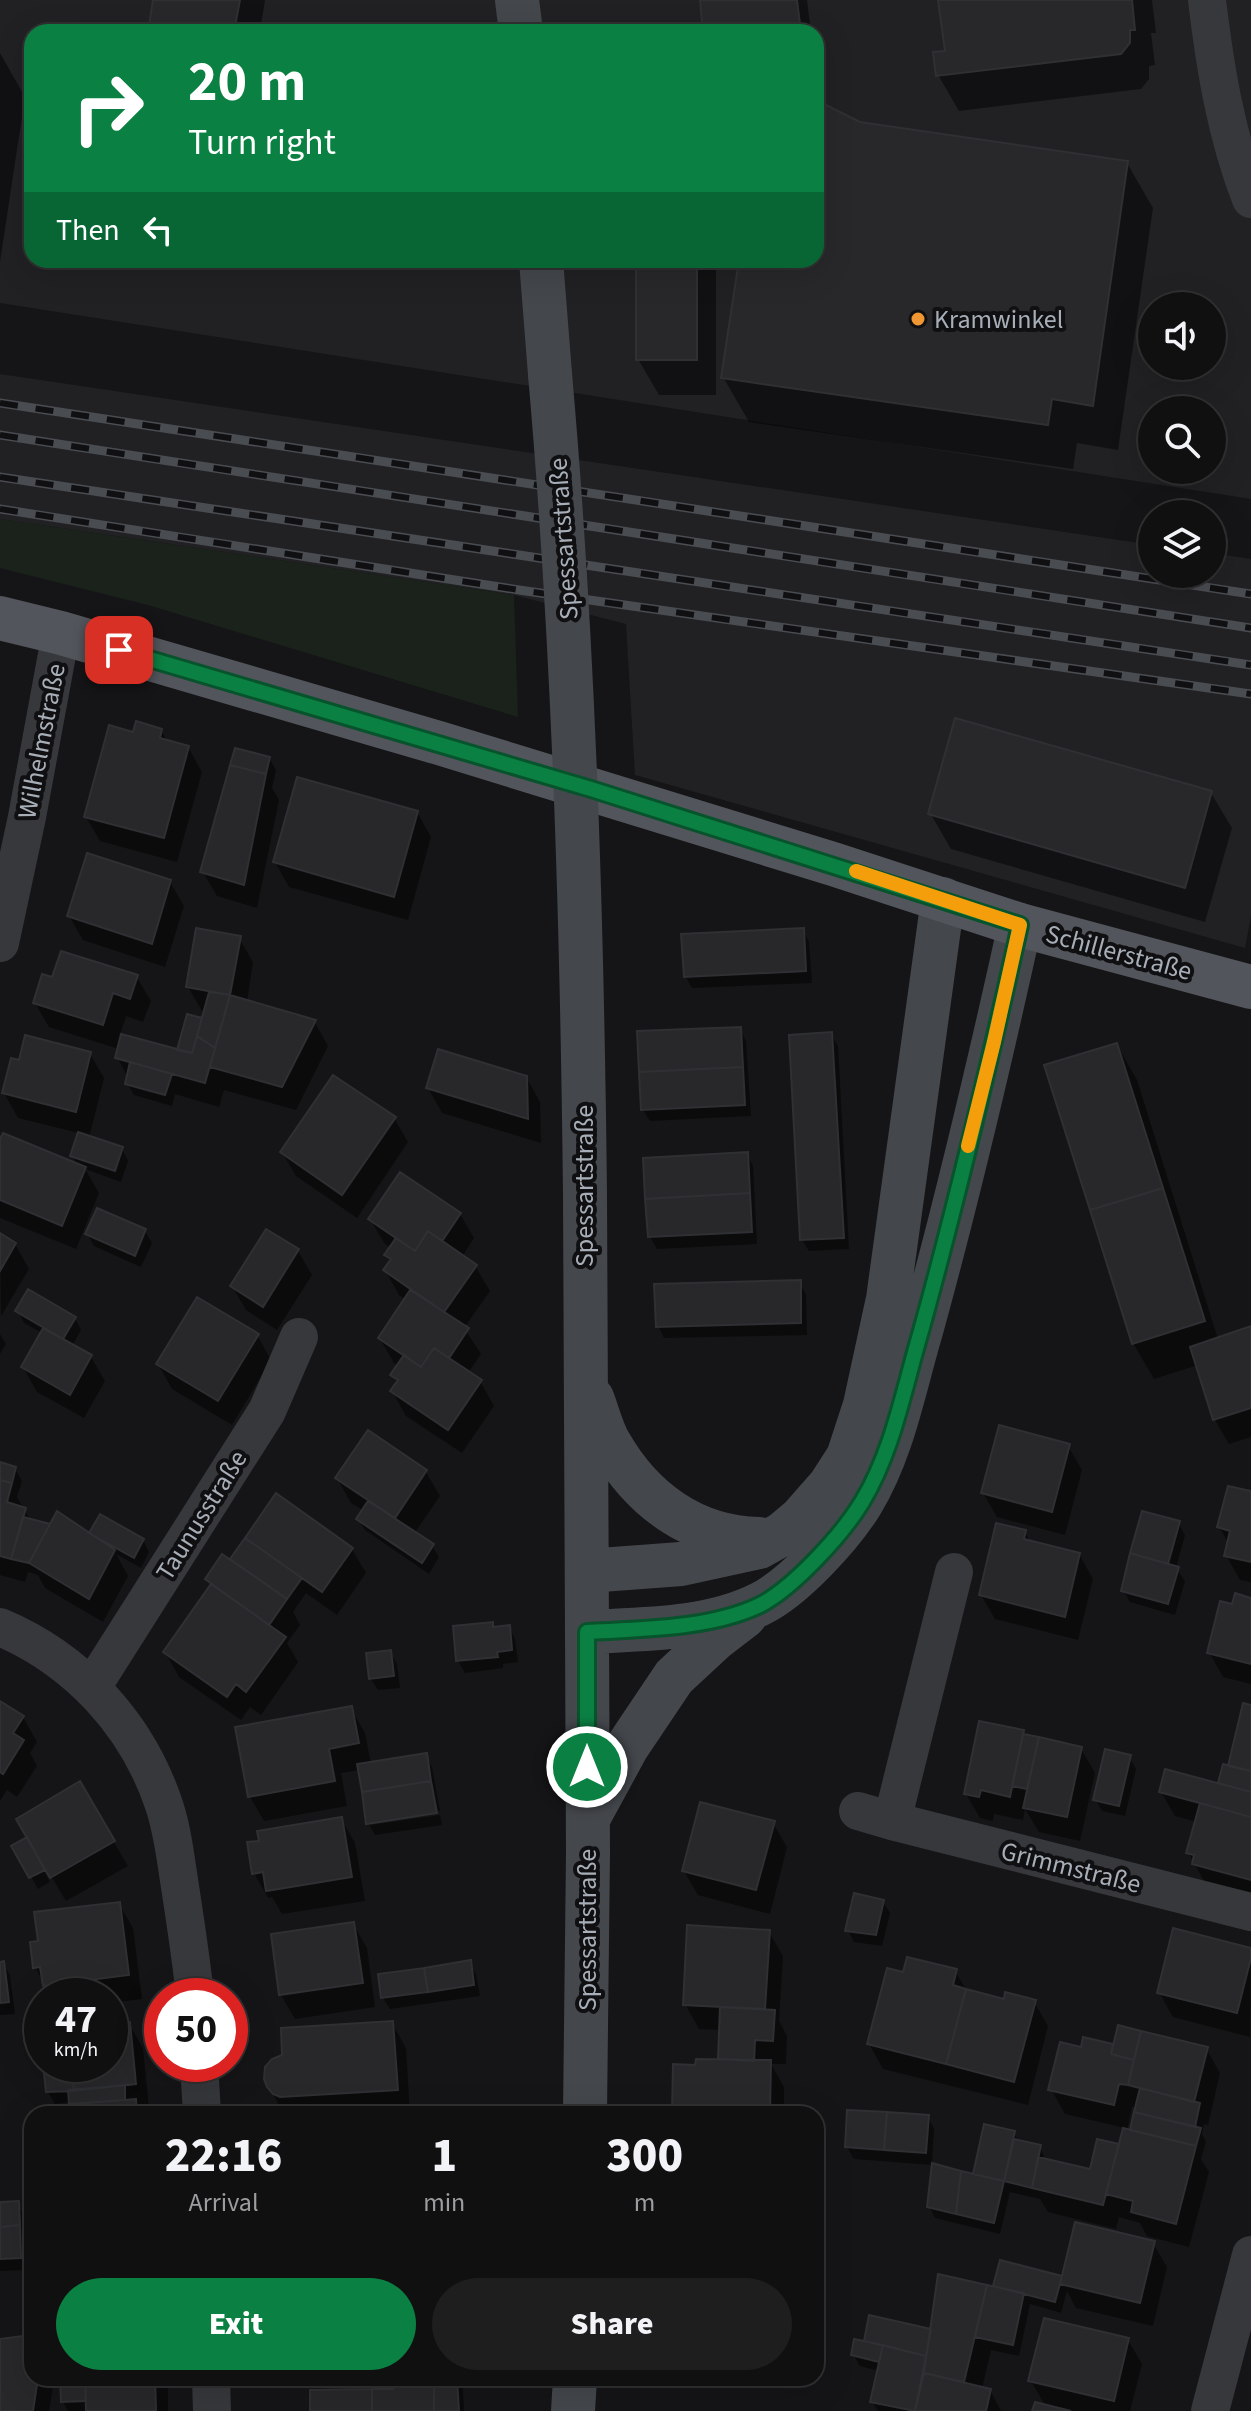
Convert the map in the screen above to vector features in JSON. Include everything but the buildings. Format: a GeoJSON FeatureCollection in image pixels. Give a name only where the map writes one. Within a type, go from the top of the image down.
{"type":"FeatureCollection","features":[{"type":"Feature","properties":{"kind":"main road"},"geometry":{"type":"LineString","coordinates":[[517,0],[520,24]]}},
{"type":"Feature","properties":{"kind":"main road","name":"Spessartstraße"},"geometry":{"type":"LineString","coordinates":[[542,268],[569,620],[583,997],[587,1571],[585,2106]]}},
{"type":"Feature","properties":{"kind":"main road","name":"Schillerstraße"},"geometry":{"type":"LineString","coordinates":[[0,618],[439,743],[1020,925],[1251,987]]}},
{"type":"Feature","properties":{"kind":"main road"},"geometry":{"type":"LineString","coordinates":[[587,1571],[681,1564],[759,1547],[801,1518],[830,1485],[848,1457],[865,1405],[888,1299],[943,899]]}},
{"type":"Feature","properties":{"kind":"main road"},"geometry":{"type":"LineString","coordinates":[[587,1821],[627,1747],[674,1677],[715,1639],[801,1573],[839,1533],[861,1503],[889,1444],[931,1293],[1020,925]]}},
{"type":"Feature","properties":{"kind":"main road"},"geometry":{"type":"LineString","coordinates":[[584,1377],[609,1443],[637,1484],[666,1508],[714,1534],[762,1539],[782,1534]]}},
{"type":"Feature","properties":{"kind":"main road"},"geometry":{"type":"LineString","coordinates":[[587,1632],[688,1624],[732,1615],[761,1604]]}},
{"type":"Feature","properties":{"kind":"main road"},"geometry":{"type":"LineString","coordinates":[[573,2411],[575,2386]]}},
{"type":"Feature","properties":{"kind":"street"},"geometry":{"type":"LineString","coordinates":[[1207,0],[1219,84],[1251,199]]}},
{"type":"Feature","properties":{"kind":"street","name":"Wilhelmstraße"},"geometry":{"type":"LineString","coordinates":[[0,943],[61,633]]}},
{"type":"Feature","properties":{"kind":"street","name":"Taunusstraße"},"geometry":{"type":"LineString","coordinates":[[92,1687],[267,1411],[299,1337]]}},
{"type":"Feature","properties":{"kind":"street","name":"Grimmstraße"},"geometry":{"type":"LineString","coordinates":[[954,1572],[875,1816],[1251,1912]]}},
{"type":"Feature","properties":{"kind":"street"},"geometry":{"type":"LineString","coordinates":[[0,1627],[43,1650],[92,1687],[117,1715],[150,1770],[164,1804],[173,1843],[192,1978]]}},
{"type":"Feature","properties":{"kind":"street"},"geometry":{"type":"LineString","coordinates":[[200,2082],[202,2106]]}},
{"type":"Feature","properties":{"kind":"street"},"geometry":{"type":"LineString","coordinates":[[1210,2411],[1251,2255]]}},
{"type":"Feature","properties":{"kind":"street"},"geometry":{"type":"LineString","coordinates":[[211,2386],[212,2411]]}},
{"type":"Feature","properties":{"kind":"shaded area"},"geometry":{"type":"Polygon","coordinates":[[[0,0],[1251,0],[1251,499],[1155,484],[1226,484],[1226,396],[1138,396],[1138,481],[0,303],[0,0]]]}},
{"type":"Feature","properties":{"kind":"shaded area"},"geometry":{"type":"Polygon","coordinates":[[[0,374],[1138,543],[1138,588],[1226,588],[1226,555],[1251,559],[1251,916],[1245,948],[635,775],[626,624],[514,595],[0,519],[0,374]]]}},
{"type":"Feature","properties":{"kind":"shaded area"},"geometry":{"type":"Polygon","coordinates":[[[0,519],[514,595],[518,717],[148,605],[0,568],[0,519]]]}},
{"type":"Feature","properties":{"kind":"railway"},"geometry":{"type":"LineString","coordinates":[[0,403],[1251,594]]}},
{"type":"Feature","properties":{"kind":"railway"},"geometry":{"type":"LineString","coordinates":[[0,435],[1251,628]]}},
{"type":"Feature","properties":{"kind":"railway"},"geometry":{"type":"LineString","coordinates":[[0,477],[1251,665]]}},
{"type":"Feature","properties":{"kind":"railway"},"geometry":{"type":"LineString","coordinates":[[0,509],[519,590],[1251,694]]}},
{"type":"Feature","properties":{"kind":"slow traffic"},"geometry":{"type":"LineString","coordinates":[[856,871],[1020,925],[968,1146]]}},
{"type":"Feature","properties":{"kind":"place","name":"Kramwinkel"},"geometry":{"type":"Point","coordinates":[918,319]}},
{"type":"Feature","properties":{"kind":"route"},"geometry":{"type":"LineString","coordinates":[[119,650],[591,789],[1020,925],[931,1293],[889,1444],[874,1478],[861,1503],[839,1533],[801,1573],[761,1604],[732,1615],[688,1624],[587,1632],[587,1767]]}}]}
